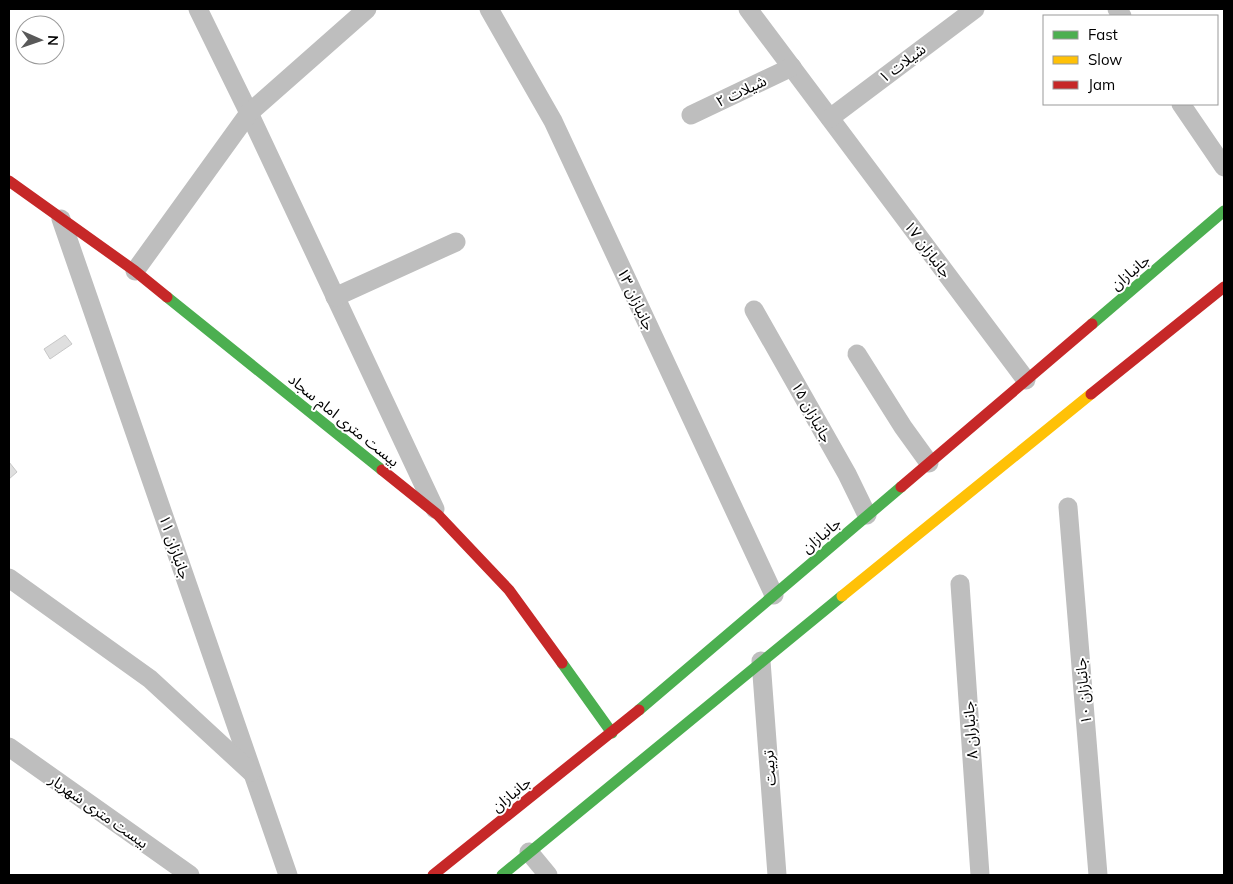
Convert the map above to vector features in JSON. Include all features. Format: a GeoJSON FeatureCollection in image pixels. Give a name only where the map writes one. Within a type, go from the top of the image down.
{"type":"FeatureCollection","features":[{"type":"Feature","properties":{"kind":"main road","name":"بیست متری امام سجاد"},"geometry":{"type":"LineString","coordinates":[[9,181],[135,272],[438,515],[509,590],[612,733]]}},
{"type":"Feature","properties":{"kind":"main road","name":"جانبازان"},"geometry":{"type":"LineString","coordinates":[[433,875],[612,733],[1224,211]]}},
{"type":"Feature","properties":{"kind":"main road"},"geometry":{"type":"LineString","coordinates":[[502,875],[761,661],[1224,287]]}},
{"type":"Feature","properties":{"kind":"street"},"geometry":{"type":"LineString","coordinates":[[198,9],[249,113],[438,515]]}},
{"type":"Feature","properties":{"kind":"street"},"geometry":{"type":"LineString","coordinates":[[135,272],[249,113],[366,9]]}},
{"type":"Feature","properties":{"kind":"street","name":"جانبازان ۱۳"},"geometry":{"type":"LineString","coordinates":[[489,9],[553,121],[774,595]]}},
{"type":"Feature","properties":{"kind":"street","name":"جانبازان ۱۷"},"geometry":{"type":"LineString","coordinates":[[748,9],[1026,380]]}},
{"type":"Feature","properties":{"kind":"street","name":"شیلات ۱"},"geometry":{"type":"LineString","coordinates":[[830,118],[975,9]]}},
{"type":"Feature","properties":{"kind":"street","name":"شیلات ۲"},"geometry":{"type":"LineString","coordinates":[[691,115],[792,67]]}},
{"type":"Feature","properties":{"kind":"street"},"geometry":{"type":"LineString","coordinates":[[1182,105],[1224,167]]}},
{"type":"Feature","properties":{"kind":"street","name":"جانبازان ۱۱"},"geometry":{"type":"LineString","coordinates":[[61,220],[288,875]]}},
{"type":"Feature","properties":{"kind":"street"},"geometry":{"type":"LineString","coordinates":[[335,297],[456,242]]}},
{"type":"Feature","properties":{"kind":"street","name":"جانبازان ۱۵"},"geometry":{"type":"LineString","coordinates":[[754,310],[847,474],[868,515]]}},
{"type":"Feature","properties":{"kind":"street"},"geometry":{"type":"LineString","coordinates":[[857,354],[903,427],[929,463]]}},
{"type":"Feature","properties":{"kind":"street","name":"جانبازان ۱۰"},"geometry":{"type":"LineString","coordinates":[[1068,507],[1098,875]]}},
{"type":"Feature","properties":{"kind":"street"},"geometry":{"type":"LineString","coordinates":[[9,578],[150,679],[254,775]]}},
{"type":"Feature","properties":{"kind":"street","name":"جانباران ۸"},"geometry":{"type":"LineString","coordinates":[[960,584],[980,875]]}},
{"type":"Feature","properties":{"kind":"street","name":"تربیت"},"geometry":{"type":"LineString","coordinates":[[761,661],[777,875]]}},
{"type":"Feature","properties":{"kind":"street","name":"بیست متری شهریار"},"geometry":{"type":"LineString","coordinates":[[9,747],[190,875]]}},
{"type":"Feature","properties":{"kind":"street"},"geometry":{"type":"LineString","coordinates":[[529,852],[548,875]]}},
{"type":"Feature","properties":{"kind":"building"},"geometry":{"type":"Polygon","coordinates":[[[65,335],[72,344],[50,359],[44,349],[65,335]]]}},
{"type":"Feature","properties":{"kind":"building"},"geometry":{"type":"Polygon","coordinates":[[[9,462],[17,472],[9,479],[9,462]]]}},
{"type":"Feature","properties":{"kind":"traffic: fast"},"geometry":{"type":"LineString","coordinates":[[1092,324],[1224,211]]}},
{"type":"Feature","properties":{"kind":"traffic: fast"},"geometry":{"type":"LineString","coordinates":[[167,297],[382,470]]}},
{"type":"Feature","properties":{"kind":"traffic: fast"},"geometry":{"type":"LineString","coordinates":[[639,710],[901,487]]}},
{"type":"Feature","properties":{"kind":"traffic: fast"},"geometry":{"type":"LineString","coordinates":[[502,875],[842,596]]}},
{"type":"Feature","properties":{"kind":"traffic: fast"},"geometry":{"type":"LineString","coordinates":[[562,663],[612,733]]}},
{"type":"Feature","properties":{"kind":"traffic: slow"},"geometry":{"type":"LineString","coordinates":[[842,596],[1091,394]]}},
{"type":"Feature","properties":{"kind":"traffic: jam"},"geometry":{"type":"LineString","coordinates":[[9,181],[135,271],[167,297]]}},
{"type":"Feature","properties":{"kind":"traffic: jam"},"geometry":{"type":"LineString","coordinates":[[1091,394],[1224,287]]}},
{"type":"Feature","properties":{"kind":"traffic: jam"},"geometry":{"type":"LineString","coordinates":[[901,487],[1092,324]]}},
{"type":"Feature","properties":{"kind":"traffic: jam"},"geometry":{"type":"LineString","coordinates":[[382,470],[438,515],[509,590],[562,663]]}},
{"type":"Feature","properties":{"kind":"traffic: jam"},"geometry":{"type":"LineString","coordinates":[[433,875],[639,710]]}}]}
